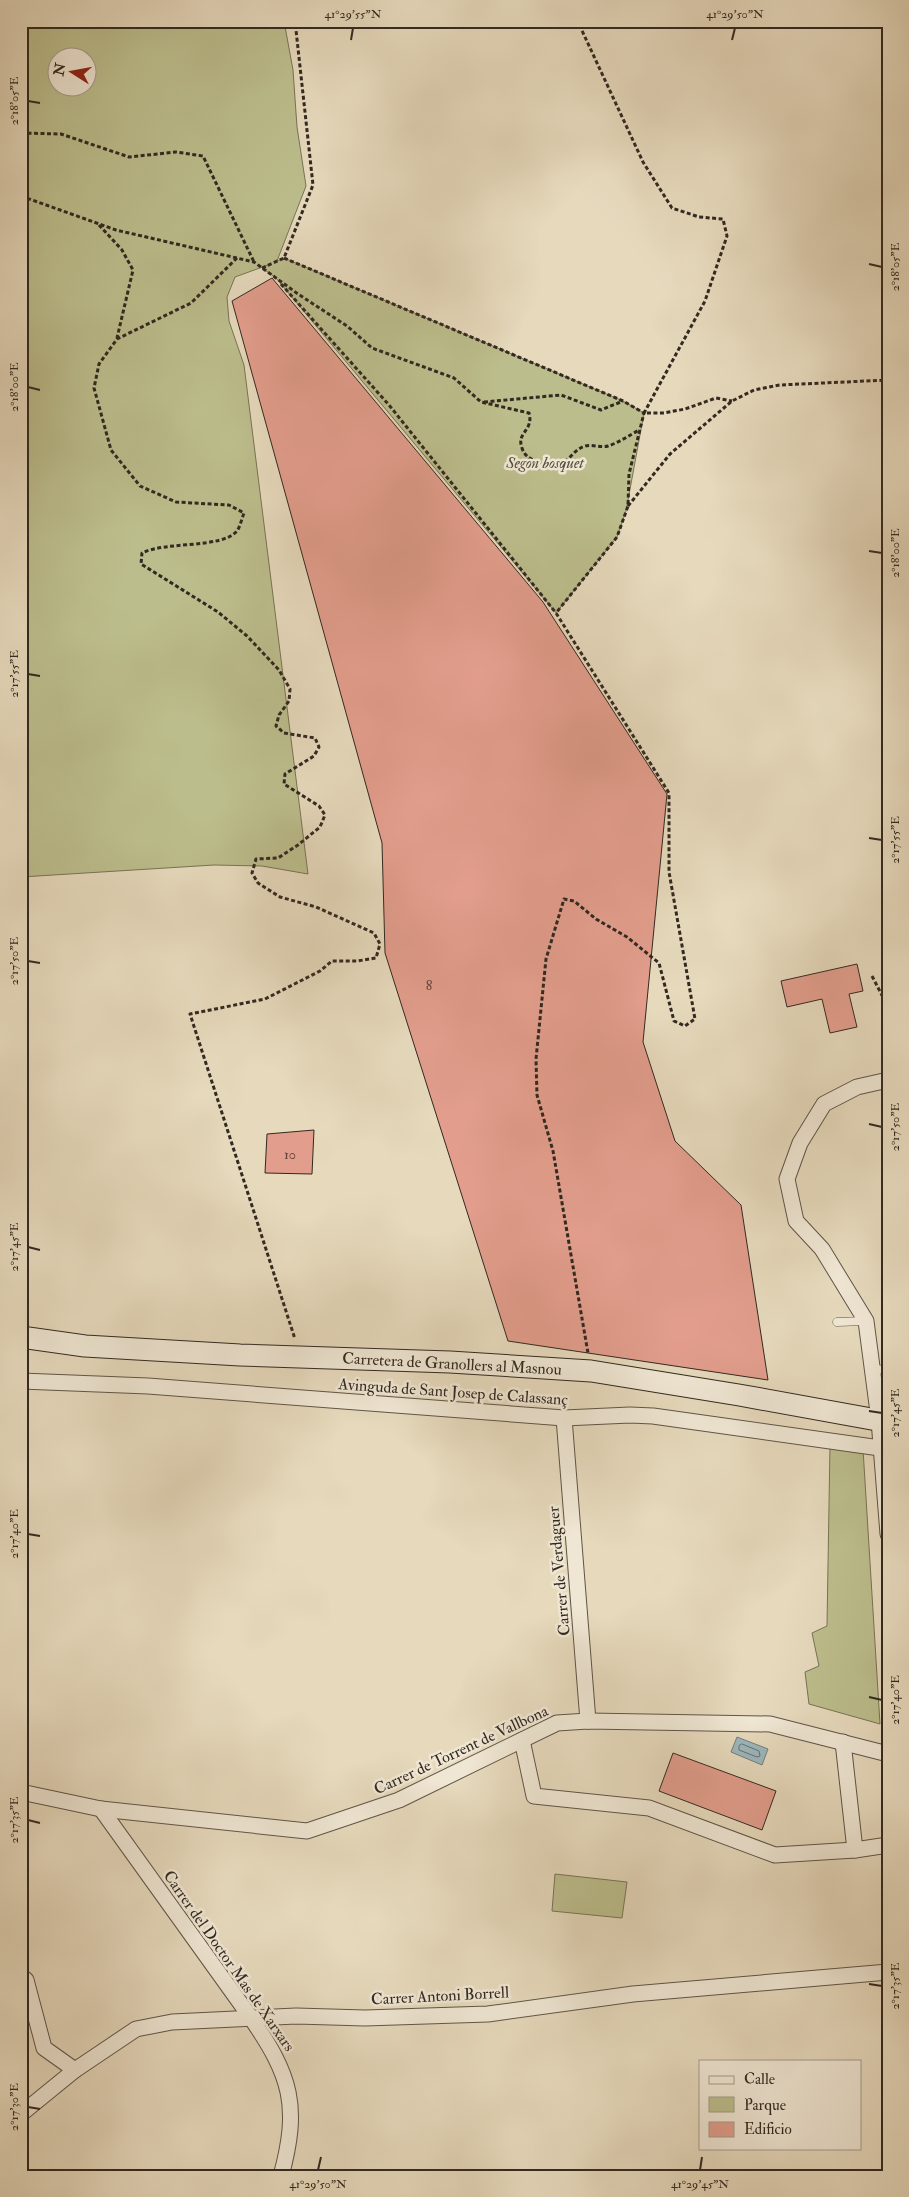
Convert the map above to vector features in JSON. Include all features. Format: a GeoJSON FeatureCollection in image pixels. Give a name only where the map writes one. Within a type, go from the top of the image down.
{"type":"FeatureCollection","features":[{"type":"Feature","properties":{"kind":"main road","name":"Carretera de Granollers al Masnou"},"geometry":{"type":"LineString","coordinates":[[21,1337],[85,1346],[301,1358],[450,1362],[590,1371],[883,1421]]}},
{"type":"Feature","properties":{"kind":"street"},"geometry":{"type":"LineString","coordinates":[[888,1080],[857,1087],[824,1104],[800,1143],[787,1179],[796,1221],[822,1249],[866,1321],[872,1370],[883,1421],[880,1448],[888,1534]]}},
{"type":"Feature","properties":{"kind":"street","name":"Avinguda de Sant Josep de Calassanç"},"geometry":{"type":"LineString","coordinates":[[21,1381],[148,1386],[564,1418],[630,1415],[678,1418],[880,1448]]}},
{"type":"Feature","properties":{"kind":"street","name":"Carrer de Verdaguer"},"geometry":{"type":"LineString","coordinates":[[564,1418],[588,1721]]}},
{"type":"Feature","properties":{"kind":"street","name":"Carrer de Torrent de Vallbona"},"geometry":{"type":"LineString","coordinates":[[21,1792],[101,1809],[306,1831],[399,1800],[557,1723],[588,1721],[770,1724],[888,1754]]}},
{"type":"Feature","properties":{"kind":"street"},"geometry":{"type":"LineString","coordinates":[[522,1740],[534,1796],[649,1808],[775,1855],[888,1846]]}},
{"type":"Feature","properties":{"kind":"street"},"geometry":{"type":"LineString","coordinates":[[843,1742],[856,1850]]}},
{"type":"Feature","properties":{"kind":"street","name":"Carrer del Doctor Mas de Xarxars"},"geometry":{"type":"LineString","coordinates":[[101,1809],[251,2018],[268,2043],[282,2069],[290,2100],[291,2133],[281,2176]]}},
{"type":"Feature","properties":{"kind":"street","name":"Carrer Antoni Borrell"},"geometry":{"type":"LineString","coordinates":[[21,2114],[75,2070],[136,2029],[172,2022],[296,2016],[365,2018],[488,2014],[633,1994],[888,1972]]}},
{"type":"Feature","properties":{"kind":"street"},"geometry":{"type":"LineString","coordinates":[[21,1976],[26,1980],[44,2048],[75,2070]]}},
{"type":"Feature","properties":{"kind":"lane"},"geometry":{"type":"LineString","coordinates":[[838,1322],[866,1321]]}},
{"type":"Feature","properties":{"kind":"lane"},"geometry":{"type":"LineString","coordinates":[[872,1370],[888,1369]]}},
{"type":"Feature","properties":{"kind":"path"},"geometry":{"type":"LineString","coordinates":[[262,268],[284,258],[313,185],[295,21]]}},
{"type":"Feature","properties":{"kind":"path"},"geometry":{"type":"LineString","coordinates":[[556,614],[617,537],[628,506],[629,474],[644,413],[705,301],[727,236],[723,219],[699,217],[672,208],[643,162],[579,22]]}},
{"type":"Feature","properties":{"kind":"path"},"geometry":{"type":"LineString","coordinates":[[21,133],[61,134],[129,157],[176,152],[203,156],[254,262]]}},
{"type":"Feature","properties":{"kind":"path"},"geometry":{"type":"LineString","coordinates":[[21,196],[116,230],[254,262],[347,326],[372,348],[454,378],[481,402],[529,413],[531,420],[528,428],[522,434],[520,442],[522,451],[528,458],[541,465],[556,467],[568,460],[577,450],[584,446],[607,446],[640,430]]}},
{"type":"Feature","properties":{"kind":"path"},"geometry":{"type":"LineString","coordinates":[[98,224],[122,250],[133,270],[116,339],[100,364],[94,388],[110,450],[140,486],[176,502],[229,505],[244,513],[237,531],[220,540],[152,547],[142,553],[141,564],[218,612],[246,636],[279,670],[290,688],[289,700],[279,715],[276,726],[284,734],[314,738],[319,747],[314,756],[285,774],[284,784],[319,806],[325,815],[320,827],[278,858],[256,859],[252,872],[258,884],[280,897],[316,906],[374,934],[380,944],[376,958],[357,961],[332,961],[320,971],[265,999],[190,1014],[301,1358]]}},
{"type":"Feature","properties":{"kind":"path"},"geometry":{"type":"LineString","coordinates":[[116,339],[191,303],[237,258]]}},
{"type":"Feature","properties":{"kind":"path"},"geometry":{"type":"LineString","coordinates":[[284,258],[623,401],[644,413],[685,410],[706,400],[716,398],[732,401]]}},
{"type":"Feature","properties":{"kind":"path"},"geometry":{"type":"LineString","coordinates":[[276,278],[389,405],[556,614],[669,793],[670,872],[695,1019],[685,1026],[674,1021],[659,963],[627,937],[596,919],[574,901],[564,899],[546,959],[536,1059],[537,1095],[553,1151],[590,1371]]}},
{"type":"Feature","properties":{"kind":"path"},"geometry":{"type":"LineString","coordinates":[[628,506],[670,454],[732,401],[754,390],[780,385],[888,380]]}},
{"type":"Feature","properties":{"kind":"path"},"geometry":{"type":"LineString","coordinates":[[481,402],[561,395],[601,410],[623,401]]}},
{"type":"Feature","properties":{"kind":"path"},"geometry":{"type":"LineString","coordinates":[[872,976],[888,1007]]}},
{"type":"Feature","properties":{"kind":"green space","name":"Segon bosquet"},"geometry":{"type":"Polygon","coordinates":[[[21,21],[284,21],[293,70],[297,127],[306,186],[277,261],[284,258],[623,401],[644,413],[626,511],[617,537],[556,613],[276,278],[262,268],[268,265],[235,277],[227,297],[229,321],[244,365],[308,874],[262,866],[214,865],[21,877],[21,21]]]}},
{"type":"Feature","properties":{"kind":"green space"},"geometry":{"type":"Polygon","coordinates":[[[830,1445],[863,1449],[880,1724],[809,1704],[805,1672],[819,1666],[812,1633],[827,1626],[830,1445]]]}},
{"type":"Feature","properties":{"kind":"green space"},"geometry":{"type":"Polygon","coordinates":[[[555,1874],[627,1882],[622,1918],[552,1911],[555,1874]]]}},
{"type":"Feature","properties":{"kind":"water"},"geometry":{"type":"Polygon","coordinates":[[[737,1737],[768,1749],[762,1765],[731,1752],[737,1737]]]}},
{"type":"Feature","properties":{"kind":"building"},"geometry":{"type":"Polygon","coordinates":[[[272,278],[543,602],[667,794],[643,1042],[675,1141],[741,1205],[768,1380],[508,1341],[385,953],[382,843],[232,301],[272,278]]]}},
{"type":"Feature","properties":{"kind":"building"},"geometry":{"type":"Polygon","coordinates":[[[857,964],[863,991],[849,994],[857,1027],[830,1033],[822,999],[787,1007],[781,981],[857,964]]]}},
{"type":"Feature","properties":{"kind":"building"},"geometry":{"type":"Polygon","coordinates":[[[314,1130],[312,1174],[265,1173],[267,1134],[314,1130]]]}},
{"type":"Feature","properties":{"kind":"building"},"geometry":{"type":"Polygon","coordinates":[[[673,1753],[776,1791],[762,1830],[659,1791],[673,1753]]]}}]}
